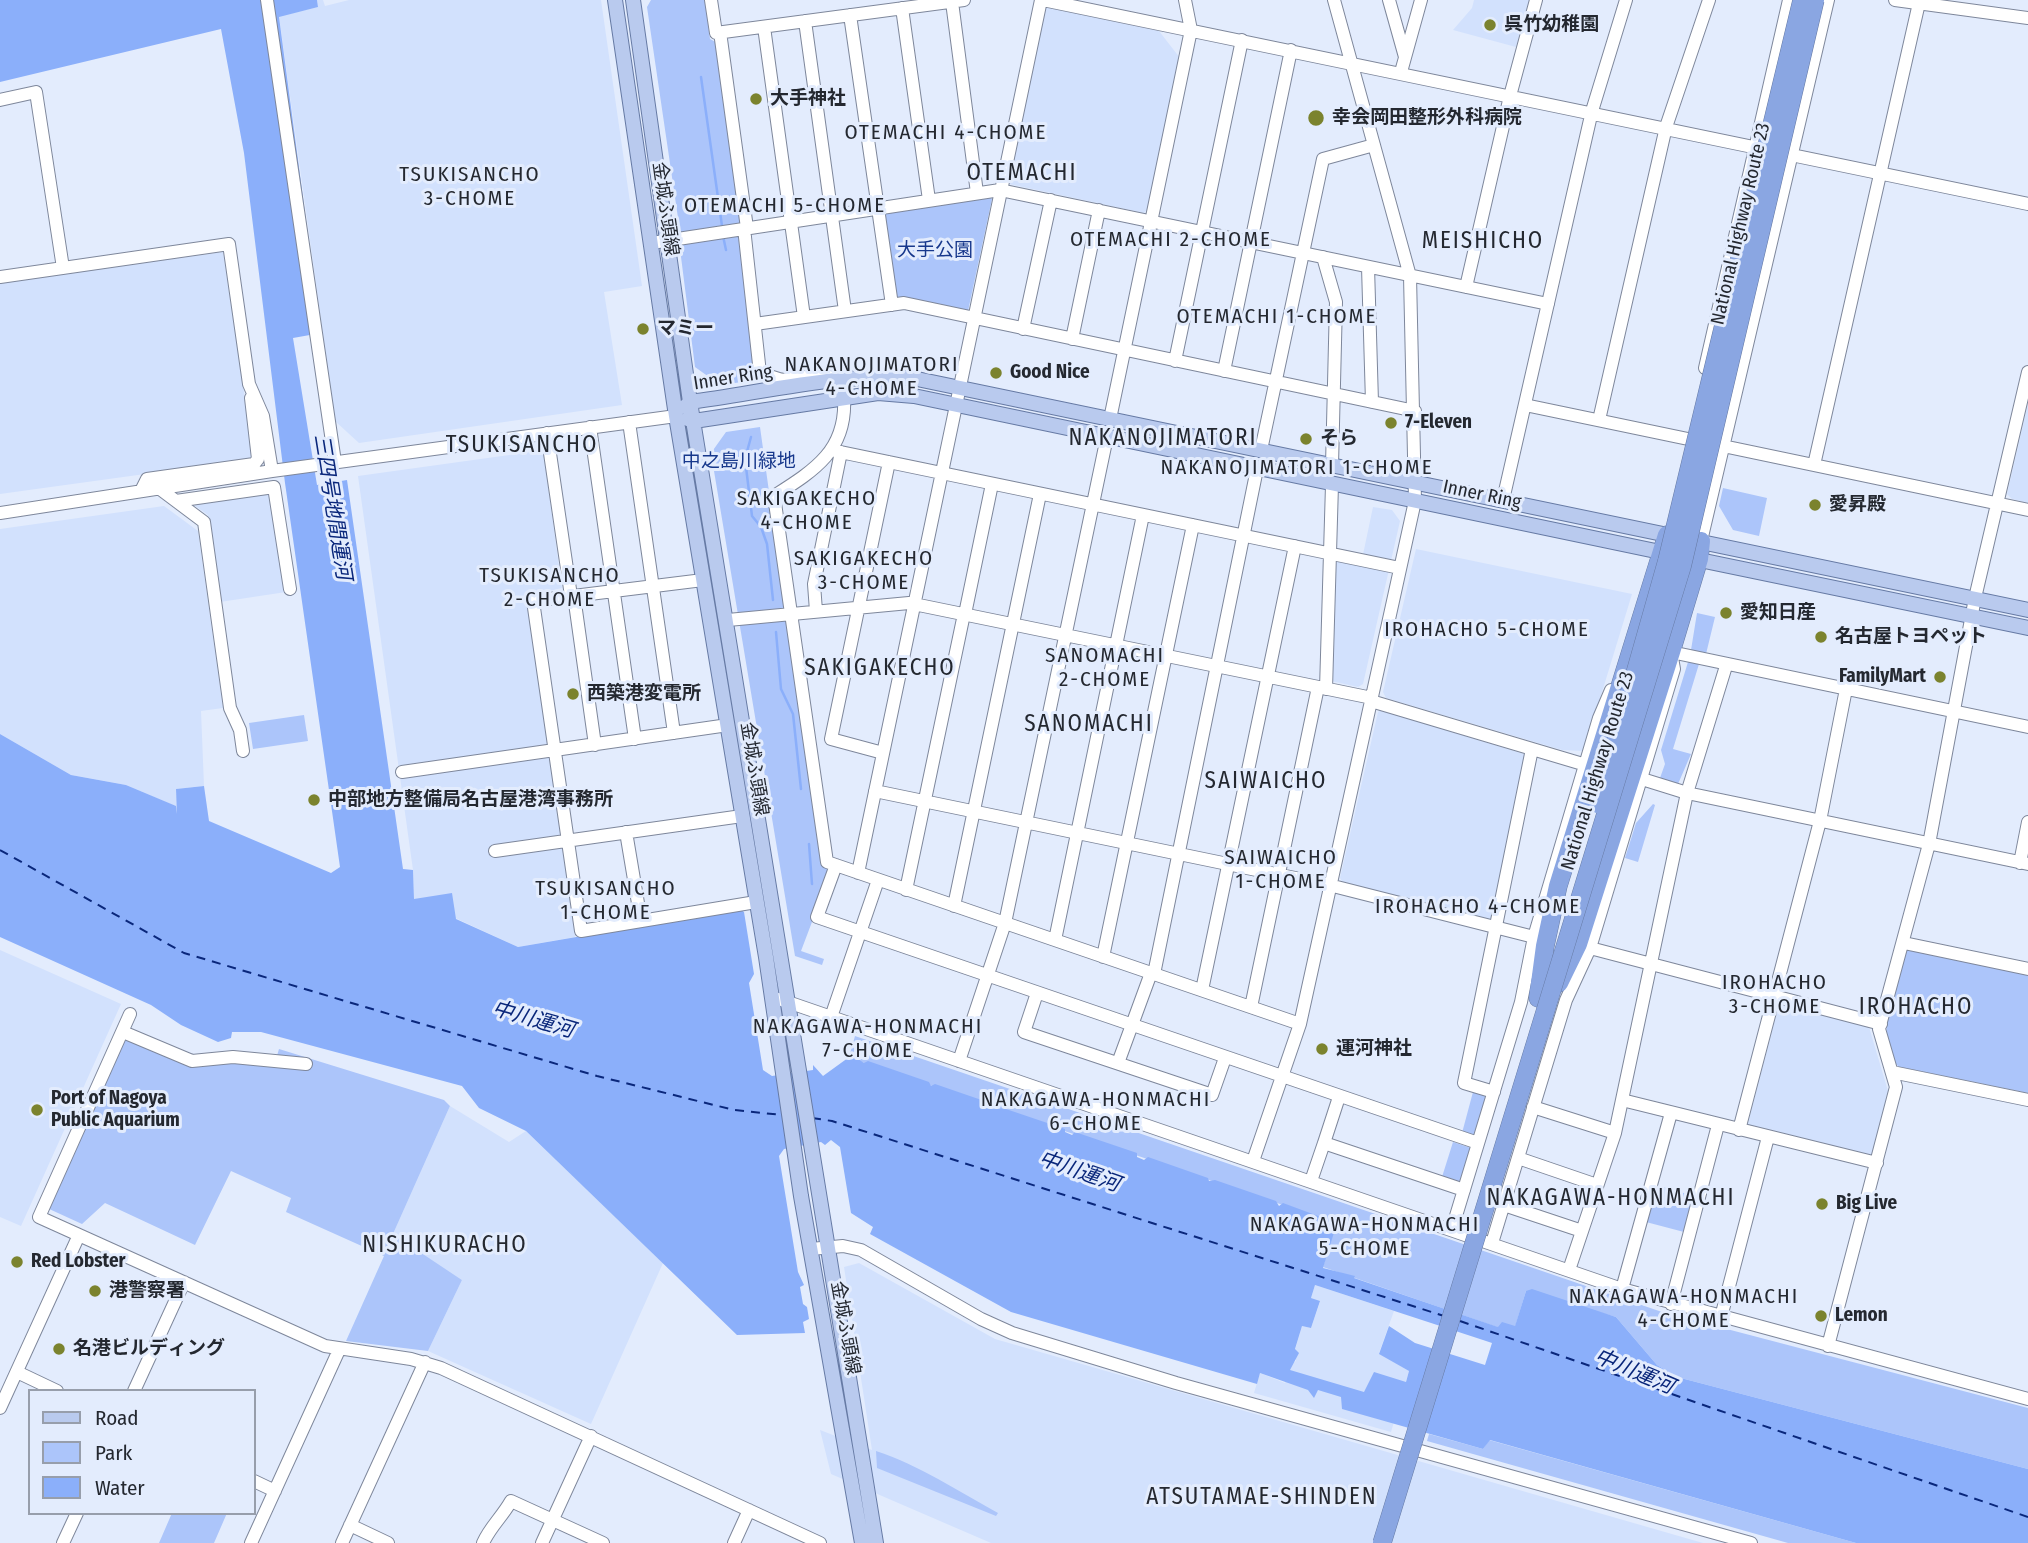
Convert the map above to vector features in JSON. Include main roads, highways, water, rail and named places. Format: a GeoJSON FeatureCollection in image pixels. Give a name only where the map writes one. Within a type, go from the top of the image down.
{"type":"FeatureCollection","features":[{"type":"Feature","properties":{"kind":"highway","name":"National Highway Route 23"},"geometry":{"type":"LineString","coordinates":[[1382,1543],[1544,1000],[1667,561],[1802,0]]}},
{"type":"Feature","properties":{"kind":"highway","name":"National Highway Route 23"},"geometry":{"type":"LineString","coordinates":[[1370,1543],[1682,566],[1815,0]]}},
{"type":"Feature","properties":{"kind":"highway"},"geometry":{"type":"LineString","coordinates":[[1544,1000],[1545,946],[1574,833],[1667,535]]}},
{"type":"Feature","properties":{"kind":"highway"},"geometry":{"type":"LineString","coordinates":[[1544,1000],[1578,944],[1671,652],[1700,550]]}},
{"type":"Feature","properties":{"kind":"main road","name":"金城ふ頭線"},"geometry":{"type":"LineString","coordinates":[[615,0],[676,415],[778,1034],[801,1196],[862,1543]]}},
{"type":"Feature","properties":{"kind":"main road","name":"金城ふ頭線"},"geometry":{"type":"LineString","coordinates":[[633,0],[690,402],[728,620],[876,1543]]}},
{"type":"Feature","properties":{"kind":"main road","name":"Inner Ring"},"geometry":{"type":"LineString","coordinates":[[2028,610],[1975,598],[1700,550],[1660,553],[895,394],[844,398],[694,421],[676,415],[690,402],[849,380],[898,377],[1667,535],[1700,550],[2028,628]]}},
{"type":"Feature","properties":{"kind":"water"},"geometry":{"type":"Polygon","coordinates":[[[0,0],[317,0],[318,7],[279,17],[321,333],[293,338],[317,485],[347,480],[403,869],[413,870],[414,899],[452,893],[456,919],[518,947],[740,909],[744,912],[754,974],[749,983],[763,1070],[772,1076],[813,1070],[813,1065],[823,1076],[852,1055],[864,1063],[868,1061],[929,1082],[931,1086],[935,1084],[996,1105],[999,1109],[1003,1108],[1065,1129],[1065,1132],[1072,1135],[1075,1132],[1137,1153],[1137,1157],[1144,1160],[1148,1157],[1208,1178],[1209,1181],[1215,1180],[1276,1201],[1279,1206],[1283,1203],[1337,1223],[1323,1268],[1355,1276],[1354,1278],[1498,1327],[1502,1322],[1515,1326],[1526,1291],[1532,1289],[1616,1317],[1657,1365],[1677,1377],[2028,1469],[2028,1543],[1856,1543],[1490,1440],[1483,1449],[1342,1409],[1341,1397],[1318,1390],[1314,1398],[1308,1390],[1260,1373],[1257,1384],[1011,1312],[870,1234],[873,1227],[851,1213],[840,1147],[831,1140],[825,1145],[821,1142],[784,1149],[779,1156],[798,1272],[804,1285],[800,1287],[803,1304],[807,1307],[809,1319],[803,1322],[805,1333],[737,1335],[526,1131],[479,1108],[462,1086],[261,1032],[232,1032],[231,1038],[218,1042],[181,1025],[151,1005],[0,937],[0,734],[71,775],[126,785],[176,806],[177,814],[176,789],[204,786],[209,821],[331,873],[340,867],[285,483],[244,153],[221,29],[0,82],[0,0]],[[1315,1285],[1311,1298],[1320,1301],[1311,1328],[1302,1326],[1295,1349],[1299,1353],[1290,1370],[1364,1392],[1374,1372],[1406,1382],[1409,1371],[1379,1354],[1389,1326],[1415,1343],[1485,1365],[1492,1343],[1315,1285]]]}},
{"type":"Feature","properties":{"kind":"waterway"},"geometry":{"type":"LineString","coordinates":[[701,77],[722,226]]}},
{"type":"Feature","properties":{"kind":"waterway"},"geometry":{"type":"LineString","coordinates":[[723,236],[726,250]]}},
{"type":"Feature","properties":{"kind":"waterway"},"geometry":{"type":"LineString","coordinates":[[751,437],[745,459],[752,516],[761,527],[767,544],[773,600]]}},
{"type":"Feature","properties":{"kind":"waterway"},"geometry":{"type":"LineString","coordinates":[[776,632],[781,689],[793,714],[801,789]]}},
{"type":"Feature","properties":{"kind":"waterway"},"geometry":{"type":"LineString","coordinates":[[809,844],[812,884]]}},
{"type":"Feature","properties":{"kind":"place","name":"呉竹幼稚園"},"geometry":{"type":"Point","coordinates":[1490,25]}},
{"type":"Feature","properties":{"kind":"place","name":"大手神社"},"geometry":{"type":"Point","coordinates":[756,99]}},
{"type":"Feature","properties":{"kind":"place","name":"幸会岡田整形外科病院"},"geometry":{"type":"Point","coordinates":[1316,118]}},
{"type":"Feature","properties":{"kind":"place","name":"マミー"},"geometry":{"type":"Point","coordinates":[643,329]}},
{"type":"Feature","properties":{"kind":"place","name":"Good Nice"},"geometry":{"type":"Point","coordinates":[996,373]}},
{"type":"Feature","properties":{"kind":"place","name":"7-Eleven"},"geometry":{"type":"Point","coordinates":[1391,423]}},
{"type":"Feature","properties":{"kind":"place","name":"そら"},"geometry":{"type":"Point","coordinates":[1306,439]}},
{"type":"Feature","properties":{"kind":"place","name":"愛昇殿"},"geometry":{"type":"Point","coordinates":[1815,505]}},
{"type":"Feature","properties":{"kind":"place","name":"愛知日産"},"geometry":{"type":"Point","coordinates":[1726,613]}},
{"type":"Feature","properties":{"kind":"place","name":"名古屋トヨペット"},"geometry":{"type":"Point","coordinates":[1821,637]}},
{"type":"Feature","properties":{"kind":"place","name":"FamilyMart"},"geometry":{"type":"Point","coordinates":[1940,677]}},
{"type":"Feature","properties":{"kind":"place","name":"西築港変電所"},"geometry":{"type":"Point","coordinates":[573,694]}},
{"type":"Feature","properties":{"kind":"place","name":"中部地方整備局名古屋港湾事務所"},"geometry":{"type":"Point","coordinates":[314,800]}},
{"type":"Feature","properties":{"kind":"place","name":"運河神社"},"geometry":{"type":"Point","coordinates":[1322,1049]}},
{"type":"Feature","properties":{"kind":"place","name":"Port of Nagoya Public Aquarium"},"geometry":{"type":"Point","coordinates":[37,1110]}},
{"type":"Feature","properties":{"kind":"place","name":"Big Live"},"geometry":{"type":"Point","coordinates":[1822,1204]}},
{"type":"Feature","properties":{"kind":"place","name":"Red Lobster"},"geometry":{"type":"Point","coordinates":[17,1262]}},
{"type":"Feature","properties":{"kind":"place","name":"港警察署"},"geometry":{"type":"Point","coordinates":[95,1291]}},
{"type":"Feature","properties":{"kind":"place","name":"Lemon"},"geometry":{"type":"Point","coordinates":[1821,1316]}},
{"type":"Feature","properties":{"kind":"place","name":"名港ビルディング"},"geometry":{"type":"Point","coordinates":[59,1349]}},
{"type":"Feature","properties":{"kind":"district","name":"OTEMACHI 4-CHOME"},"geometry":{"type":"Point","coordinates":[946,133]}},
{"type":"Feature","properties":{"kind":"district","name":"OTEMACHI"},"geometry":{"type":"Point","coordinates":[1022,174]}},
{"type":"Feature","properties":{"kind":"district","name":"TSUKISANCHO 3-CHOME"},"geometry":{"type":"Point","coordinates":[470,187]}},
{"type":"Feature","properties":{"kind":"district","name":"OTEMACHI 5-CHOME"},"geometry":{"type":"Point","coordinates":[785,206]}},
{"type":"Feature","properties":{"kind":"district","name":"OTEMACHI 2-CHOME"},"geometry":{"type":"Point","coordinates":[1171,240]}},
{"type":"Feature","properties":{"kind":"district","name":"MEISHICHO"},"geometry":{"type":"Point","coordinates":[1483,242]}},
{"type":"Feature","properties":{"kind":"district","name":"OTEMACHI 1-CHOME"},"geometry":{"type":"Point","coordinates":[1277,317]}},
{"type":"Feature","properties":{"kind":"district","name":"NAKANOJIMATORI 4-CHOME"},"geometry":{"type":"Point","coordinates":[872,377]}},
{"type":"Feature","properties":{"kind":"district","name":"NAKANOJIMATORI"},"geometry":{"type":"Point","coordinates":[1163,439]}},
{"type":"Feature","properties":{"kind":"district","name":"TSUKISANCHO"},"geometry":{"type":"Point","coordinates":[522,446]}},
{"type":"Feature","properties":{"kind":"district","name":"NAKANOJIMATORI 1-CHOME"},"geometry":{"type":"Point","coordinates":[1297,468]}},
{"type":"Feature","properties":{"kind":"district","name":"SAKIGAKECHO 4-CHOME"},"geometry":{"type":"Point","coordinates":[807,511]}},
{"type":"Feature","properties":{"kind":"district","name":"SAKIGAKECHO 3-CHOME"},"geometry":{"type":"Point","coordinates":[864,571]}},
{"type":"Feature","properties":{"kind":"district","name":"TSUKISANCHO 2-CHOME"},"geometry":{"type":"Point","coordinates":[550,588]}},
{"type":"Feature","properties":{"kind":"district","name":"IROHACHO 5-CHOME"},"geometry":{"type":"Point","coordinates":[1487,630]}},
{"type":"Feature","properties":{"kind":"district","name":"SANOMACHI 2-CHOME"},"geometry":{"type":"Point","coordinates":[1105,668]}},
{"type":"Feature","properties":{"kind":"district","name":"SAKIGAKECHO"},"geometry":{"type":"Point","coordinates":[880,669]}},
{"type":"Feature","properties":{"kind":"district","name":"SANOMACHI"},"geometry":{"type":"Point","coordinates":[1089,725]}},
{"type":"Feature","properties":{"kind":"district","name":"SAIWAICHO"},"geometry":{"type":"Point","coordinates":[1266,782]}},
{"type":"Feature","properties":{"kind":"district","name":"SAIWAICHO 1-CHOME"},"geometry":{"type":"Point","coordinates":[1281,870]}},
{"type":"Feature","properties":{"kind":"district","name":"TSUKISANCHO 1-CHOME"},"geometry":{"type":"Point","coordinates":[606,901]}},
{"type":"Feature","properties":{"kind":"district","name":"IROHACHO 4-CHOME"},"geometry":{"type":"Point","coordinates":[1478,907]}},
{"type":"Feature","properties":{"kind":"district","name":"IROHACHO 3-CHOME"},"geometry":{"type":"Point","coordinates":[1775,995]}},
{"type":"Feature","properties":{"kind":"district","name":"IROHACHO"},"geometry":{"type":"Point","coordinates":[1916,1008]}},
{"type":"Feature","properties":{"kind":"district","name":"NAKAGAWA-HONMACHI 7-CHOME"},"geometry":{"type":"Point","coordinates":[868,1039]}},
{"type":"Feature","properties":{"kind":"district","name":"NAKAGAWA-HONMACHI 6-CHOME"},"geometry":{"type":"Point","coordinates":[1096,1112]}},
{"type":"Feature","properties":{"kind":"district","name":"NAKAGAWA-HONMACHI"},"geometry":{"type":"Point","coordinates":[1611,1199]}},
{"type":"Feature","properties":{"kind":"district","name":"NAKAGAWA-HONMACHI 5-CHOME"},"geometry":{"type":"Point","coordinates":[1365,1237]}},
{"type":"Feature","properties":{"kind":"district","name":"NISHIKURACHO"},"geometry":{"type":"Point","coordinates":[445,1246]}},
{"type":"Feature","properties":{"kind":"district","name":"NAKAGAWA-HONMACHI 4-CHOME"},"geometry":{"type":"Point","coordinates":[1684,1309]}},
{"type":"Feature","properties":{"kind":"district","name":"ATSUTAMAE-SHINDEN"},"geometry":{"type":"Point","coordinates":[1262,1498]}},
{"type":"Feature","properties":{"kind":"park label","name":"大手公園"},"geometry":{"type":"Point","coordinates":[935,251]}},
{"type":"Feature","properties":{"kind":"park label","name":"中之島川緑地"},"geometry":{"type":"Point","coordinates":[739,462]}},
{"type":"Feature","properties":{"kind":"water label","name":"三四号地間運河"},"geometry":{"type":"Point","coordinates":[332,507]}},
{"type":"Feature","properties":{"kind":"water label","name":"中川運河"},"geometry":{"type":"Point","coordinates":[533,1020]}},
{"type":"Feature","properties":{"kind":"water label","name":"中川運河"},"geometry":{"type":"Point","coordinates":[1079,1172]}},
{"type":"Feature","properties":{"kind":"water label","name":"中川運河"},"geometry":{"type":"Point","coordinates":[1634,1372]}}]}
